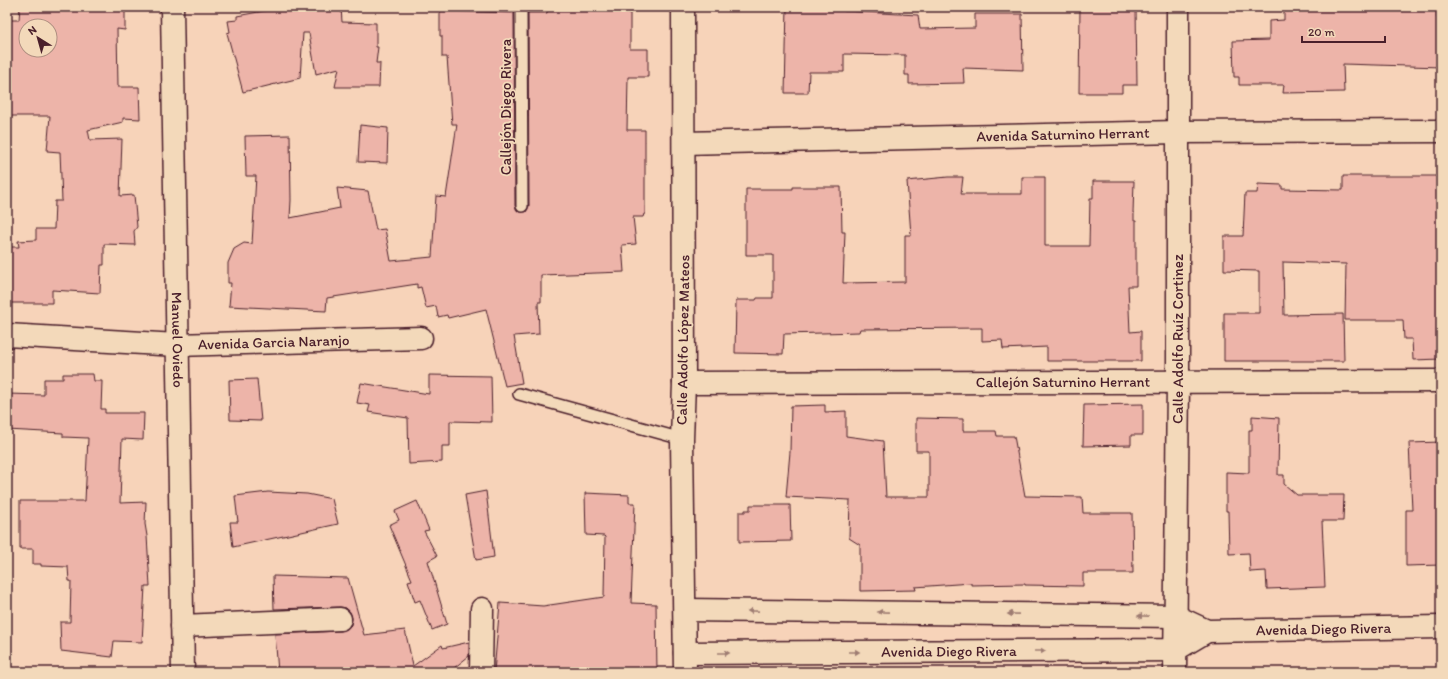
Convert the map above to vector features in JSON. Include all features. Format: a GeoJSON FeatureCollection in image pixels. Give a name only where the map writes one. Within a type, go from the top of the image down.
{"type":"FeatureCollection","features":[{"type":"Feature","properties":{"kind":"street","name":"Manuel Oviedo"},"geometry":{"type":"LineString","coordinates":[[172,7],[183,672]]}},
{"type":"Feature","properties":{"kind":"street","name":"Calle Adolfo López Mateos"},"geometry":{"type":"LineString","coordinates":[[683,7],[684,383],[682,438],[685,662]]}},
{"type":"Feature","properties":{"kind":"street","name":"Calle Adolfo Ruíz Cortinez"},"geometry":{"type":"LineString","coordinates":[[1175,672],[1178,382],[1178,7]]}},
{"type":"Feature","properties":{"kind":"street","name":"Avenida Saturnino Herrant"},"geometry":{"type":"LineString","coordinates":[[684,143],[1178,132],[1441,131]]}},
{"type":"Feature","properties":{"kind":"street","name":"Avenida Garcia Naranjo"},"geometry":{"type":"LineString","coordinates":[[7,335],[177,344],[420,338]]}},
{"type":"Feature","properties":{"kind":"street","name":"Callejón Saturnino Herrant"},"geometry":{"type":"LineString","coordinates":[[684,383],[1441,381]]}},
{"type":"Feature","properties":{"kind":"street"},"geometry":{"type":"LineString","coordinates":[[482,609],[482,672]]}},
{"type":"Feature","properties":{"kind":"street","name":"Avenida Diego Rivera"},"geometry":{"type":"LineString","coordinates":[[685,610],[1175,616],[1207,631],[1441,627]]}},
{"type":"Feature","properties":{"kind":"street"},"geometry":{"type":"LineString","coordinates":[[182,626],[340,620]]}},
{"type":"Feature","properties":{"kind":"street","name":"Avenida Diego Rivera"},"geometry":{"type":"LineString","coordinates":[[685,662],[1175,650],[1207,631]]}},
{"type":"Feature","properties":{"kind":"lane","name":"Callejón Diego Rivera"},"geometry":{"type":"LineString","coordinates":[[521,7],[522,206]]}},
{"type":"Feature","properties":{"kind":"lane"},"geometry":{"type":"LineString","coordinates":[[519,394],[682,438]]}},
{"type":"Feature","properties":{"kind":"building"},"geometry":{"type":"Polygon","coordinates":[[[20,7],[125,7],[125,30],[117,29],[118,87],[139,87],[140,119],[123,118],[123,122],[88,130],[90,140],[122,139],[120,196],[134,195],[137,227],[134,231],[135,245],[104,244],[104,265],[101,265],[100,293],[52,290],[52,303],[7,303],[7,247],[19,247],[18,241],[36,240],[36,229],[54,229],[55,201],[62,201],[60,152],[47,151],[50,116],[7,116],[7,20],[18,20],[18,58],[58,58],[58,18],[19,18],[20,7]]]}},
{"type":"Feature","properties":{"kind":"building"},"geometry":{"type":"Polygon","coordinates":[[[285,7],[341,7],[342,22],[376,23],[376,47],[378,47],[376,63],[380,63],[379,87],[335,87],[339,68],[316,74],[309,33],[303,33],[300,78],[243,92],[227,33],[230,32],[228,21],[237,20],[237,16],[285,7]]]}},
{"type":"Feature","properties":{"kind":"building"},"geometry":{"type":"Polygon","coordinates":[[[548,7],[630,7],[630,49],[648,49],[648,77],[628,77],[627,130],[645,130],[645,214],[643,217],[633,217],[636,244],[622,245],[624,272],[541,275],[541,302],[538,302],[539,334],[514,336],[522,383],[505,386],[486,309],[448,318],[447,315],[438,317],[436,306],[426,308],[421,287],[417,288],[417,284],[327,298],[326,311],[229,306],[231,283],[228,283],[228,263],[234,249],[244,243],[252,244],[256,176],[246,176],[245,136],[290,135],[290,218],[340,208],[337,188],[368,191],[376,230],[385,229],[391,261],[432,257],[436,196],[446,197],[457,124],[452,124],[447,57],[442,57],[440,11],[514,13],[515,206],[519,212],[526,212],[529,206],[528,13],[547,13],[548,7]]]}},
{"type":"Feature","properties":{"kind":"building"},"geometry":{"type":"Polygon","coordinates":[[[787,7],[844,7],[844,11],[918,15],[920,29],[975,28],[975,14],[1022,14],[1023,70],[963,68],[964,83],[909,84],[909,75],[905,75],[905,55],[844,54],[844,72],[809,72],[808,93],[785,93],[787,7]]]}},
{"type":"Feature","properties":{"kind":"building"},"geometry":{"type":"Polygon","coordinates":[[[1080,7],[1136,7],[1137,85],[1122,85],[1122,93],[1079,93],[1080,7]]]}},
{"type":"Feature","properties":{"kind":"building"},"geometry":{"type":"Polygon","coordinates":[[[1284,7],[1437,7],[1437,18],[1441,19],[1441,67],[1343,64],[1344,92],[1283,93],[1284,85],[1239,85],[1239,77],[1234,77],[1233,41],[1269,40],[1269,21],[1284,20],[1284,7]]]}},
{"type":"Feature","properties":{"kind":"building"},"geometry":{"type":"Polygon","coordinates":[[[360,125],[388,128],[387,163],[358,162],[360,125]]]}},
{"type":"Feature","properties":{"kind":"building"},"geometry":{"type":"Polygon","coordinates":[[[1343,176],[1441,176],[1441,359],[1413,360],[1412,339],[1404,339],[1403,320],[1345,320],[1346,264],[1283,262],[1284,315],[1343,314],[1344,361],[1224,361],[1224,313],[1259,313],[1259,271],[1224,270],[1224,236],[1243,236],[1245,193],[1257,193],[1258,184],[1282,185],[1282,189],[1343,190],[1343,176]]]}},
{"type":"Feature","properties":{"kind":"building"},"geometry":{"type":"Polygon","coordinates":[[[963,177],[961,194],[1022,194],[1022,177],[1045,177],[1045,246],[1089,246],[1090,198],[1093,198],[1093,181],[1134,181],[1133,213],[1134,221],[1136,221],[1136,286],[1128,286],[1130,332],[1141,331],[1141,361],[1047,361],[1047,347],[1003,349],[1002,340],[982,341],[982,328],[860,329],[859,332],[784,334],[783,354],[735,353],[736,300],[773,298],[773,255],[746,255],[746,189],[841,187],[842,232],[845,232],[843,283],[905,282],[905,235],[911,235],[907,181],[963,177]]]}},
{"type":"Feature","properties":{"kind":"building"},"geometry":{"type":"Polygon","coordinates":[[[63,374],[93,374],[94,381],[102,381],[101,409],[105,409],[105,413],[144,413],[143,440],[122,439],[120,503],[146,502],[145,524],[150,586],[145,586],[142,642],[114,641],[112,657],[61,651],[60,622],[70,622],[71,581],[69,581],[68,567],[41,566],[41,564],[33,564],[33,549],[20,549],[20,501],[85,501],[88,438],[63,437],[63,433],[7,430],[7,394],[44,395],[44,379],[63,379],[63,374]]]}},
{"type":"Feature","properties":{"kind":"building"},"geometry":{"type":"Polygon","coordinates":[[[429,375],[491,376],[492,422],[450,421],[450,446],[442,446],[442,462],[409,464],[408,418],[368,412],[370,405],[357,403],[361,383],[429,394],[429,375]]]}},
{"type":"Feature","properties":{"kind":"building"},"geometry":{"type":"Polygon","coordinates":[[[257,379],[261,421],[230,420],[229,380],[257,379]]]}},
{"type":"Feature","properties":{"kind":"building"},"geometry":{"type":"Polygon","coordinates":[[[1143,404],[1143,435],[1131,435],[1131,445],[1083,446],[1084,405],[1143,404]]]}},
{"type":"Feature","properties":{"kind":"building"},"geometry":{"type":"Polygon","coordinates":[[[825,405],[825,412],[846,411],[846,436],[883,441],[886,497],[929,497],[929,451],[916,451],[916,418],[963,419],[963,431],[996,431],[997,436],[1014,436],[1025,496],[1082,497],[1083,513],[1132,513],[1133,573],[1083,573],[1083,586],[1025,584],[971,585],[971,583],[915,587],[916,590],[860,591],[860,545],[849,538],[850,500],[786,497],[790,452],[791,406],[825,405]]]}},
{"type":"Feature","properties":{"kind":"building"},"geometry":{"type":"Polygon","coordinates":[[[1252,416],[1279,418],[1278,475],[1284,475],[1284,484],[1297,495],[1344,495],[1343,521],[1322,521],[1325,587],[1267,589],[1266,571],[1250,572],[1249,553],[1229,554],[1228,511],[1226,511],[1226,472],[1249,473],[1249,430],[1252,430],[1252,416]]]}},
{"type":"Feature","properties":{"kind":"building"},"geometry":{"type":"Polygon","coordinates":[[[1441,442],[1441,565],[1406,566],[1406,510],[1412,510],[1409,443],[1441,442]]]}},
{"type":"Feature","properties":{"kind":"building"},"geometry":{"type":"Polygon","coordinates":[[[486,491],[494,557],[476,560],[465,495],[486,491]]]}},
{"type":"Feature","properties":{"kind":"building"},"geometry":{"type":"Polygon","coordinates":[[[268,492],[307,494],[332,499],[338,524],[233,547],[230,522],[238,522],[235,496],[268,492]]]}},
{"type":"Feature","properties":{"kind":"building"},"geometry":{"type":"Polygon","coordinates":[[[585,493],[629,495],[629,503],[635,503],[631,603],[656,604],[657,672],[494,672],[500,603],[543,606],[604,597],[605,537],[586,535],[585,493]]]}},
{"type":"Feature","properties":{"kind":"building"},"geometry":{"type":"Polygon","coordinates":[[[417,501],[429,530],[424,531],[437,556],[428,561],[447,624],[432,630],[420,600],[415,602],[408,581],[412,580],[389,525],[399,520],[395,511],[417,501]]]}},
{"type":"Feature","properties":{"kind":"building"},"geometry":{"type":"Polygon","coordinates":[[[750,505],[790,505],[791,541],[739,542],[739,512],[750,510],[750,505]]]}},
{"type":"Feature","properties":{"kind":"building"},"geometry":{"type":"Polygon","coordinates":[[[273,576],[348,578],[364,635],[405,630],[413,666],[442,645],[443,648],[469,642],[469,656],[454,668],[456,672],[278,672],[275,634],[341,631],[347,629],[351,625],[352,618],[350,612],[346,608],[340,607],[274,609],[273,576]]]}}]}
